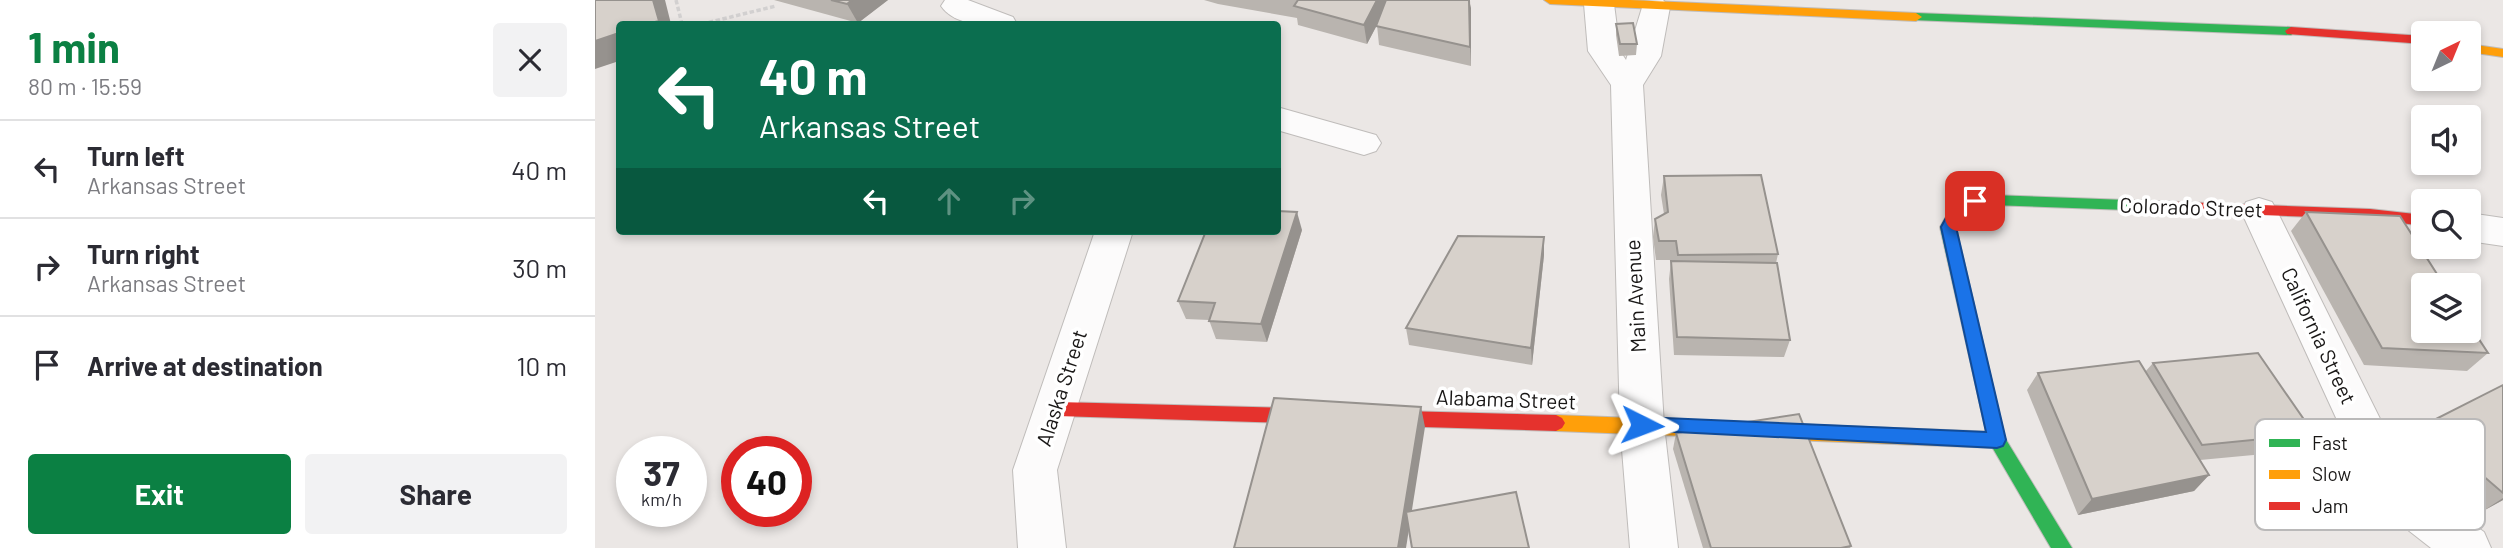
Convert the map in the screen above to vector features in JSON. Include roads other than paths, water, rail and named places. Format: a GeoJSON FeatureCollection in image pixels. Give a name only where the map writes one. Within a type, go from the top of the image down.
{"type":"FeatureCollection","features":[{"type":"Feature","properties":{"kind":"street"},"geometry":{"type":"LineString","coordinates":[[1550,0],[1655,7],[2329,32],[2411,39]]}},
{"type":"Feature","properties":{"kind":"street"},"geometry":{"type":"LineString","coordinates":[[1599,4],[1604,51],[1627,85],[1646,56],[1655,7]]}},
{"type":"Feature","properties":{"kind":"street"},"geometry":{"type":"LineString","coordinates":[[956,6],[994,21]]}},
{"type":"Feature","properties":{"kind":"street"},"geometry":{"type":"LineString","coordinates":[[2481,50],[2503,53]]}},
{"type":"Feature","properties":{"kind":"street","name":"Main Avenue"},"geometry":{"type":"LineString","coordinates":[[1627,85],[1642,425],[1654,548]]}},
{"type":"Feature","properties":{"kind":"street"},"geometry":{"type":"LineString","coordinates":[[1281,119],[1364,144]]}},
{"type":"Feature","properties":{"kind":"street","name":"Colorado Street"},"geometry":{"type":"LineString","coordinates":[[1997,440],[1948,227],[1959,207],[1991,200],[2371,214],[2411,219]]}},
{"type":"Feature","properties":{"kind":"street","name":"California Street"},"geometry":{"type":"LineString","coordinates":[[2259,211],[2358,419]]}},
{"type":"Feature","properties":{"kind":"street"},"geometry":{"type":"LineString","coordinates":[[2481,229],[2503,232]]}},
{"type":"Feature","properties":{"kind":"street","name":"Alaska Street"},"geometry":{"type":"LineString","coordinates":[[1042,548],[1035,470],[1113,235]]}},
{"type":"Feature","properties":{"kind":"street","name":"Alabama Street"},"geometry":{"type":"LineString","coordinates":[[1056,409],[1642,425],[1997,440]]}},
{"type":"Feature","properties":{"kind":"street"},"geometry":{"type":"LineString","coordinates":[[1997,440],[2062,548]]}},
{"type":"Feature","properties":{"kind":"street","name":"California Street"},"geometry":{"type":"LineString","coordinates":[[2444,530],[2467,548]]}}]}
